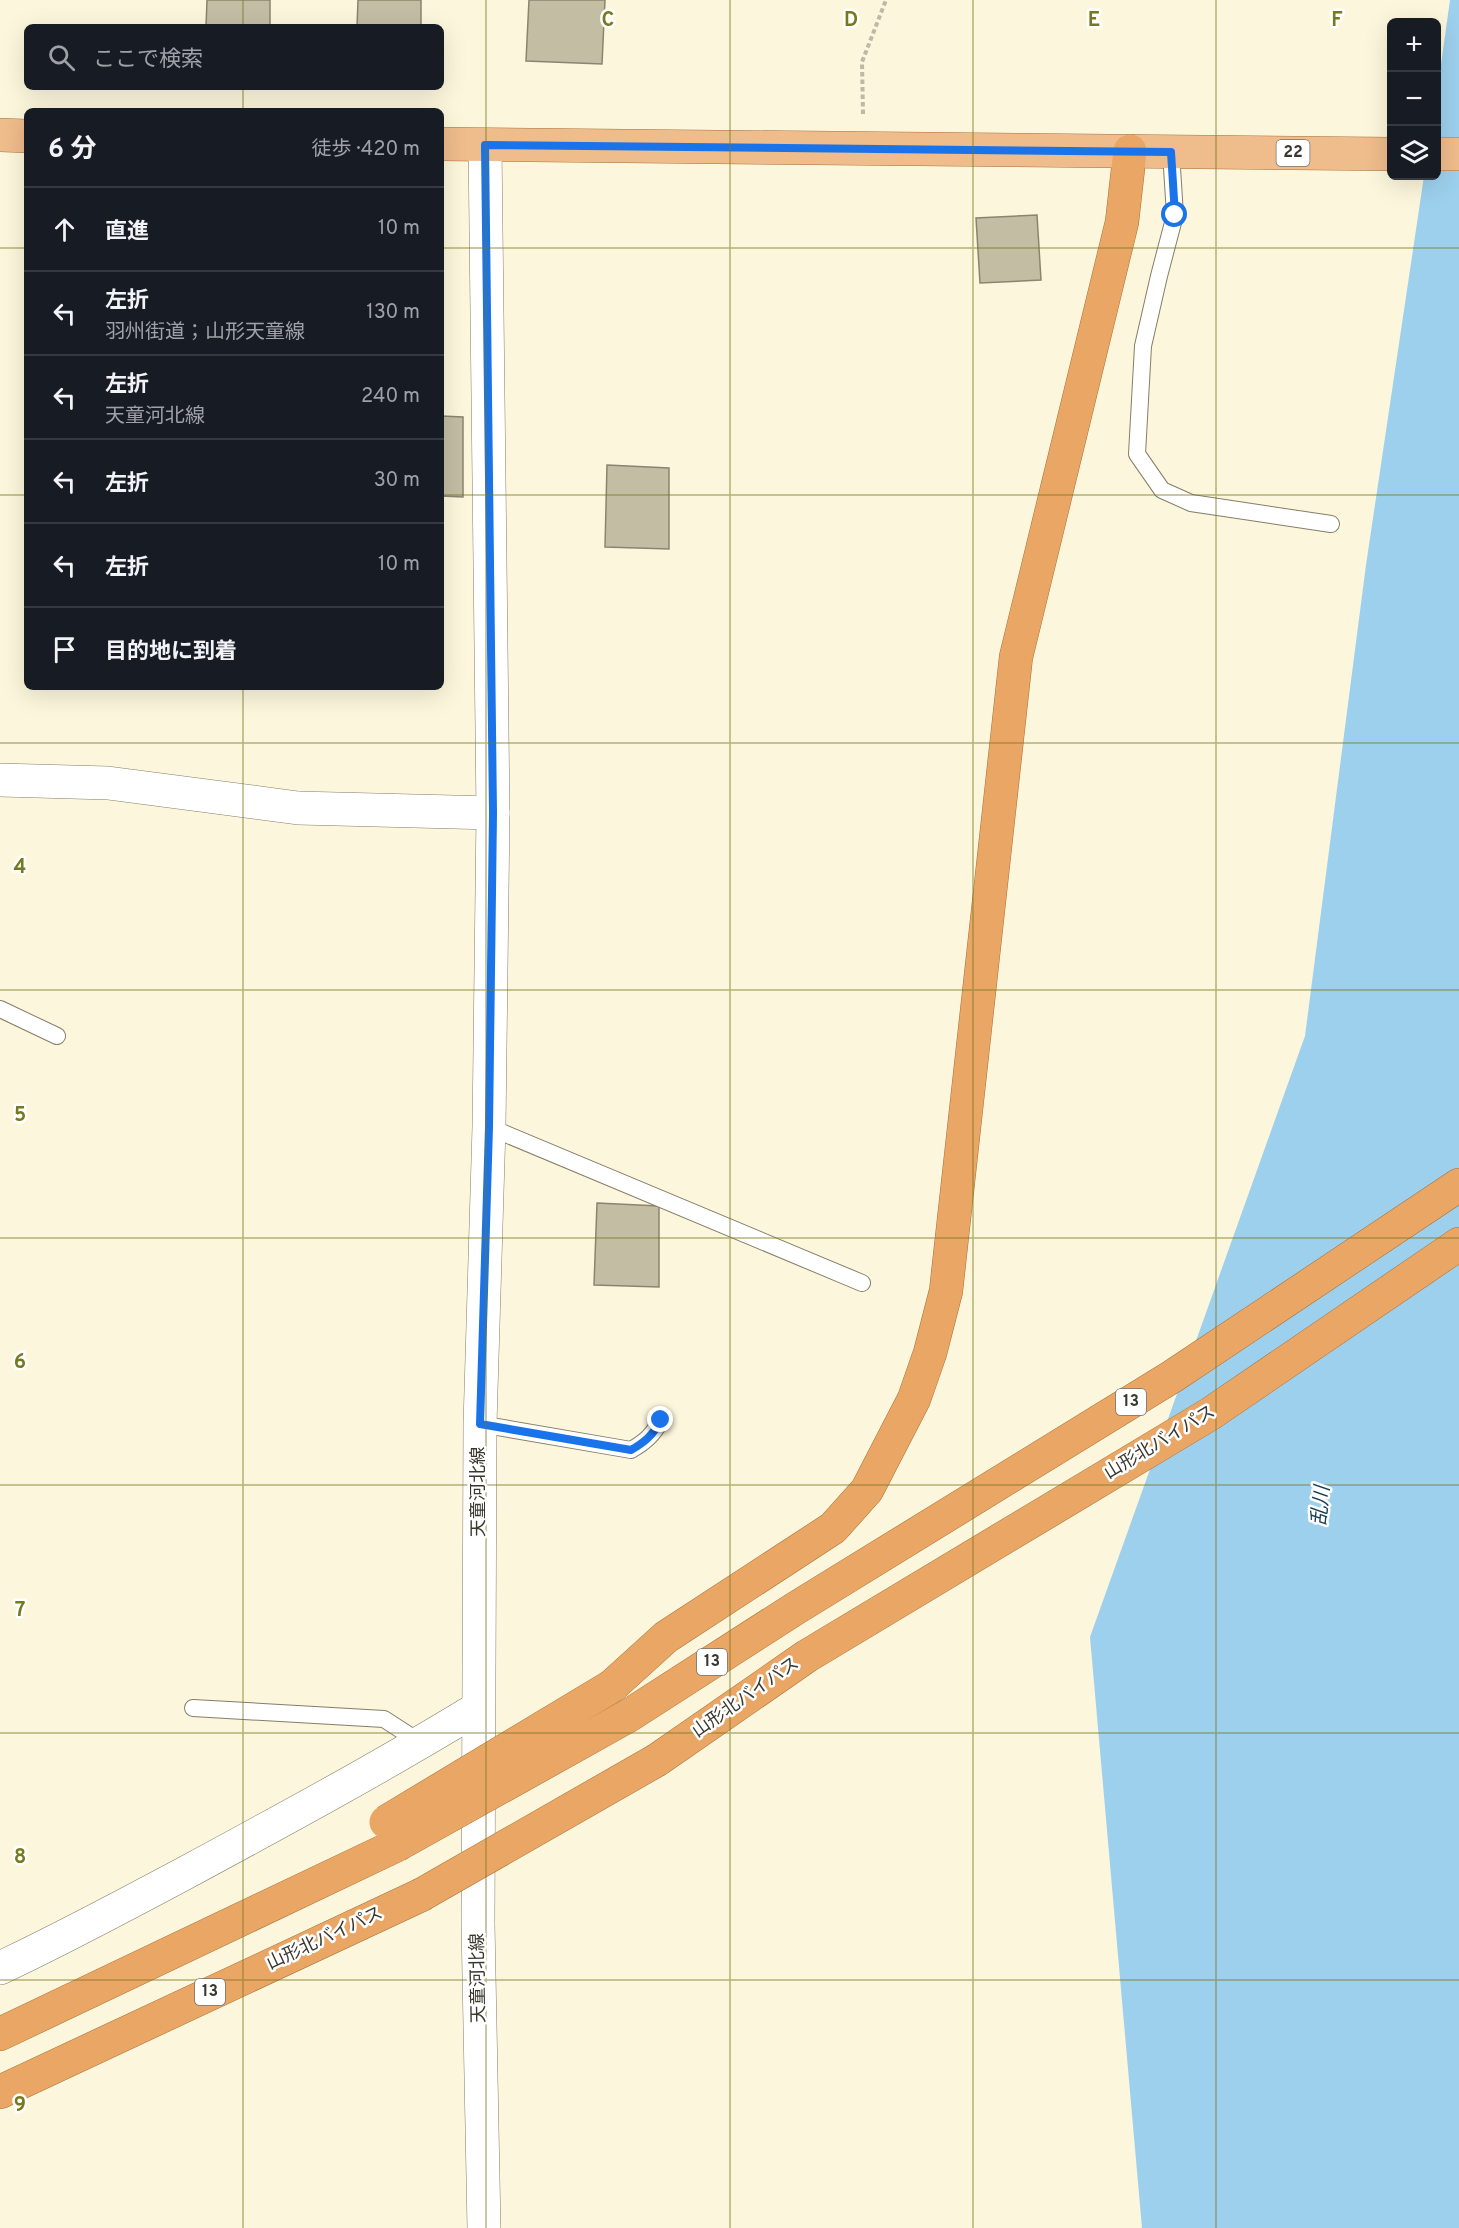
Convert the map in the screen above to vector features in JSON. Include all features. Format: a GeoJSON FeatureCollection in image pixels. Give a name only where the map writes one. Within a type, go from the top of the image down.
{"type":"FeatureCollection","features":[{"type":"Feature","properties":{"kind":"highway"},"geometry":{"type":"LineString","coordinates":[[392,1833],[612,1686],[666,1637],[833,1527],[867,1490],[914,1399],[930,1353],[946,1291],[1016,657],[1122,222],[1130,151]]}},
{"type":"Feature","properties":{"kind":"highway","name":"13"},"geometry":{"type":"LineString","coordinates":[[0,2034],[228,1924],[392,1833],[628,1716],[796,1608],[1173,1376],[1459,1185]]}},
{"type":"Feature","properties":{"kind":"highway","name":"山形北バイパス"},"geometry":{"type":"LineString","coordinates":[[0,2092],[421,1895],[657,1760],[807,1656],[1210,1414],[1459,1244]]}},
{"type":"Feature","properties":{"kind":"main road"},"geometry":{"type":"LineString","coordinates":[[0,135],[24,136]]}},
{"type":"Feature","properties":{"kind":"main road","name":"22"},"geometry":{"type":"LineString","coordinates":[[444,144],[1387,154]]}},
{"type":"Feature","properties":{"kind":"main road","name":"天童河北線"},"geometry":{"type":"LineString","coordinates":[[484,2228],[478,1924],[478,1708],[480,1424],[489,1127],[493,813],[485,145]]}},
{"type":"Feature","properties":{"kind":"main road"},"geometry":{"type":"LineString","coordinates":[[1441,154],[1459,154]]}},
{"type":"Feature","properties":{"kind":"main road"},"geometry":{"type":"LineString","coordinates":[[0,780],[108,783],[298,808],[493,813]]}},
{"type":"Feature","properties":{"kind":"main road"},"geometry":{"type":"LineString","coordinates":[[0,1968],[229,1850],[421,1743],[478,1708]]}},
{"type":"Feature","properties":{"kind":"lane"},"geometry":{"type":"LineString","coordinates":[[1183,152],[1175,215],[1143,346],[1137,454],[1162,490],[1191,503],[1331,524]]}},
{"type":"Feature","properties":{"kind":"lane"},"geometry":{"type":"LineString","coordinates":[[0,1009],[57,1036]]}},
{"type":"Feature","properties":{"kind":"lane"},"geometry":{"type":"LineString","coordinates":[[489,1127],[862,1283]]}},
{"type":"Feature","properties":{"kind":"lane"},"geometry":{"type":"LineString","coordinates":[[480,1424],[631,1450],[646,1441],[654,1433],[661,1420]]}},
{"type":"Feature","properties":{"kind":"lane"},"geometry":{"type":"LineString","coordinates":[[193,1708],[384,1719],[421,1743]]}},
{"type":"Feature","properties":{"kind":"path"},"geometry":{"type":"LineString","coordinates":[[863,148],[862,62],[886,0]]}},
{"type":"Feature","properties":{"kind":"water","name":"乱川"},"geometry":{"type":"Polygon","coordinates":[[[1450,0],[1459,0],[1459,2228],[1142,2228],[1090,1637],[1305,1036],[1366,565],[1423,180],[1441,180],[1441,64],[1450,0]]]}},
{"type":"Feature","properties":{"kind":"building"},"geometry":{"type":"Polygon","coordinates":[[[207,0],[270,0],[270,24],[206,24],[207,0]]]}},
{"type":"Feature","properties":{"kind":"building"},"geometry":{"type":"Polygon","coordinates":[[[358,0],[421,0],[421,24],[357,24],[358,0]]]}},
{"type":"Feature","properties":{"kind":"building"},"geometry":{"type":"Polygon","coordinates":[[[529,0],[605,0],[602,64],[526,61],[529,0]]]}},
{"type":"Feature","properties":{"kind":"building"},"geometry":{"type":"Polygon","coordinates":[[[1037,215],[1041,280],[980,283],[976,218],[1037,215]]]}},
{"type":"Feature","properties":{"kind":"building"},"geometry":{"type":"Polygon","coordinates":[[[444,416],[463,417],[463,497],[444,496],[444,416]]]}},
{"type":"Feature","properties":{"kind":"building"},"geometry":{"type":"Polygon","coordinates":[[[607,465],[669,468],[669,549],[605,547],[607,465]]]}},
{"type":"Feature","properties":{"kind":"building"},"geometry":{"type":"Polygon","coordinates":[[[597,1203],[659,1206],[659,1287],[594,1285],[597,1203]]]}},
{"type":"Feature","properties":{"kind":"route"},"geometry":{"type":"LineString","coordinates":[[661,1420],[654,1433],[646,1441],[631,1450],[480,1424],[489,1127],[493,813],[485,145],[1171,152],[1175,215]]}}]}
